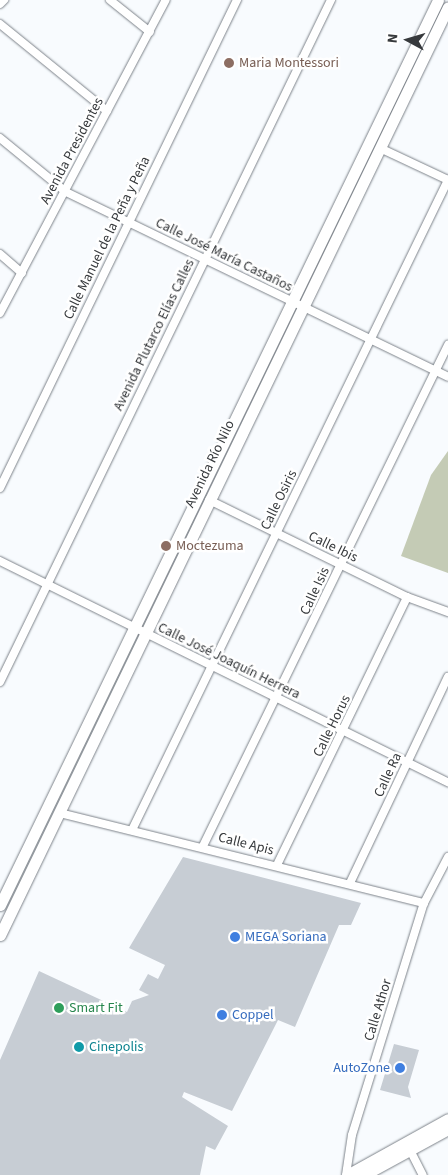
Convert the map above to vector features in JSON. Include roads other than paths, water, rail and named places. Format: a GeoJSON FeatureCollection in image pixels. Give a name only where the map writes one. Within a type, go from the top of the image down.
{"type":"FeatureCollection","features":[{"type":"Feature","properties":{"kind":"main road","name":"Avenida Río Nilo"},"geometry":{"type":"LineString","coordinates":[[0,934],[60,813],[139,631],[292,302],[438,0]]}},
{"type":"Feature","properties":{"kind":"main road","name":"Avenida Río Nilo"},"geometry":{"type":"LineString","coordinates":[[0,905],[139,631],[209,500],[448,7]]}},
{"type":"Feature","properties":{"kind":"main road"},"geometry":{"type":"LineString","coordinates":[[346,1175],[448,1119]]}},
{"type":"Feature","properties":{"kind":"main road"},"geometry":{"type":"LineString","coordinates":[[364,1175],[448,1130]]}},
{"type":"Feature","properties":{"kind":"street"},"geometry":{"type":"LineString","coordinates":[[0,4],[4,0]]}},
{"type":"Feature","properties":{"kind":"street"},"geometry":{"type":"LineString","coordinates":[[110,0],[150,32]]}},
{"type":"Feature","properties":{"kind":"street","name":"Avenida Presidentes"},"geometry":{"type":"LineString","coordinates":[[0,313],[66,192],[166,0]]}},
{"type":"Feature","properties":{"kind":"street","name":"Calle Manuel de la Peña y Peña"},"geometry":{"type":"LineString","coordinates":[[0,488],[237,0]]}},
{"type":"Feature","properties":{"kind":"street","name":"Avenida Plutarco Elías Calles"},"geometry":{"type":"LineString","coordinates":[[0,682],[331,0]]}},
{"type":"Feature","properties":{"kind":"street"},"geometry":{"type":"LineString","coordinates":[[0,24],[107,111]]}},
{"type":"Feature","properties":{"kind":"street","name":"Calle José María Castaños"},"geometry":{"type":"LineString","coordinates":[[0,138],[66,192],[302,308],[448,377]]}},
{"type":"Feature","properties":{"kind":"street"},"geometry":{"type":"LineString","coordinates":[[380,148],[448,180]]}},
{"type":"Feature","properties":{"kind":"street","name":"Calle Osiris"},"geometry":{"type":"LineString","coordinates":[[132,830],[448,180]]}},
{"type":"Feature","properties":{"kind":"street"},"geometry":{"type":"LineString","coordinates":[[0,254],[22,272]]}},
{"type":"Feature","properties":{"kind":"street","name":"Calle Isis"},"geometry":{"type":"LineString","coordinates":[[203,846],[278,698],[448,345]]}},
{"type":"Feature","properties":{"kind":"street","name":"Calle Ibis"},"geometry":{"type":"LineString","coordinates":[[209,500],[407,597],[448,612]]}},
{"type":"Feature","properties":{"kind":"street","name":"Calle José Joaquín Herrera"},"geometry":{"type":"LineString","coordinates":[[0,562],[448,782]]}},
{"type":"Feature","properties":{"kind":"street","name":"Calle Horus"},"geometry":{"type":"LineString","coordinates":[[277,865],[407,597]]}},
{"type":"Feature","properties":{"kind":"street","name":"Calle Ra"},"geometry":{"type":"LineString","coordinates":[[350,884],[448,677]]}},
{"type":"Feature","properties":{"kind":"street","name":"Calle Apis"},"geometry":{"type":"LineString","coordinates":[[60,813],[203,846],[424,903]]}},
{"type":"Feature","properties":{"kind":"street","name":"Calle Athor"},"geometry":{"type":"LineString","coordinates":[[346,1175],[352,1135],[424,903],[448,857]]}},
{"type":"Feature","properties":{"kind":"street"},"geometry":{"type":"LineString","coordinates":[[410,1150],[423,1175]]}},
{"type":"Feature","properties":{"kind":"place","name":"Maria Montessori"},"geometry":{"type":"Point","coordinates":[229,63]}},
{"type":"Feature","properties":{"kind":"place","name":"Moctezuma"},"geometry":{"type":"Point","coordinates":[166,546]}},
{"type":"Feature","properties":{"kind":"place","name":"MEGA Soriana"},"geometry":{"type":"Point","coordinates":[235,937]}},
{"type":"Feature","properties":{"kind":"place","name":"Smart Fit"},"geometry":{"type":"Point","coordinates":[59,1008]}},
{"type":"Feature","properties":{"kind":"place","name":"Coppel"},"geometry":{"type":"Point","coordinates":[222,1015]}},
{"type":"Feature","properties":{"kind":"place","name":"Cinepolis"},"geometry":{"type":"Point","coordinates":[79,1047]}},
{"type":"Feature","properties":{"kind":"place","name":"AutoZone"},"geometry":{"type":"Point","coordinates":[400,1068]}}]}
